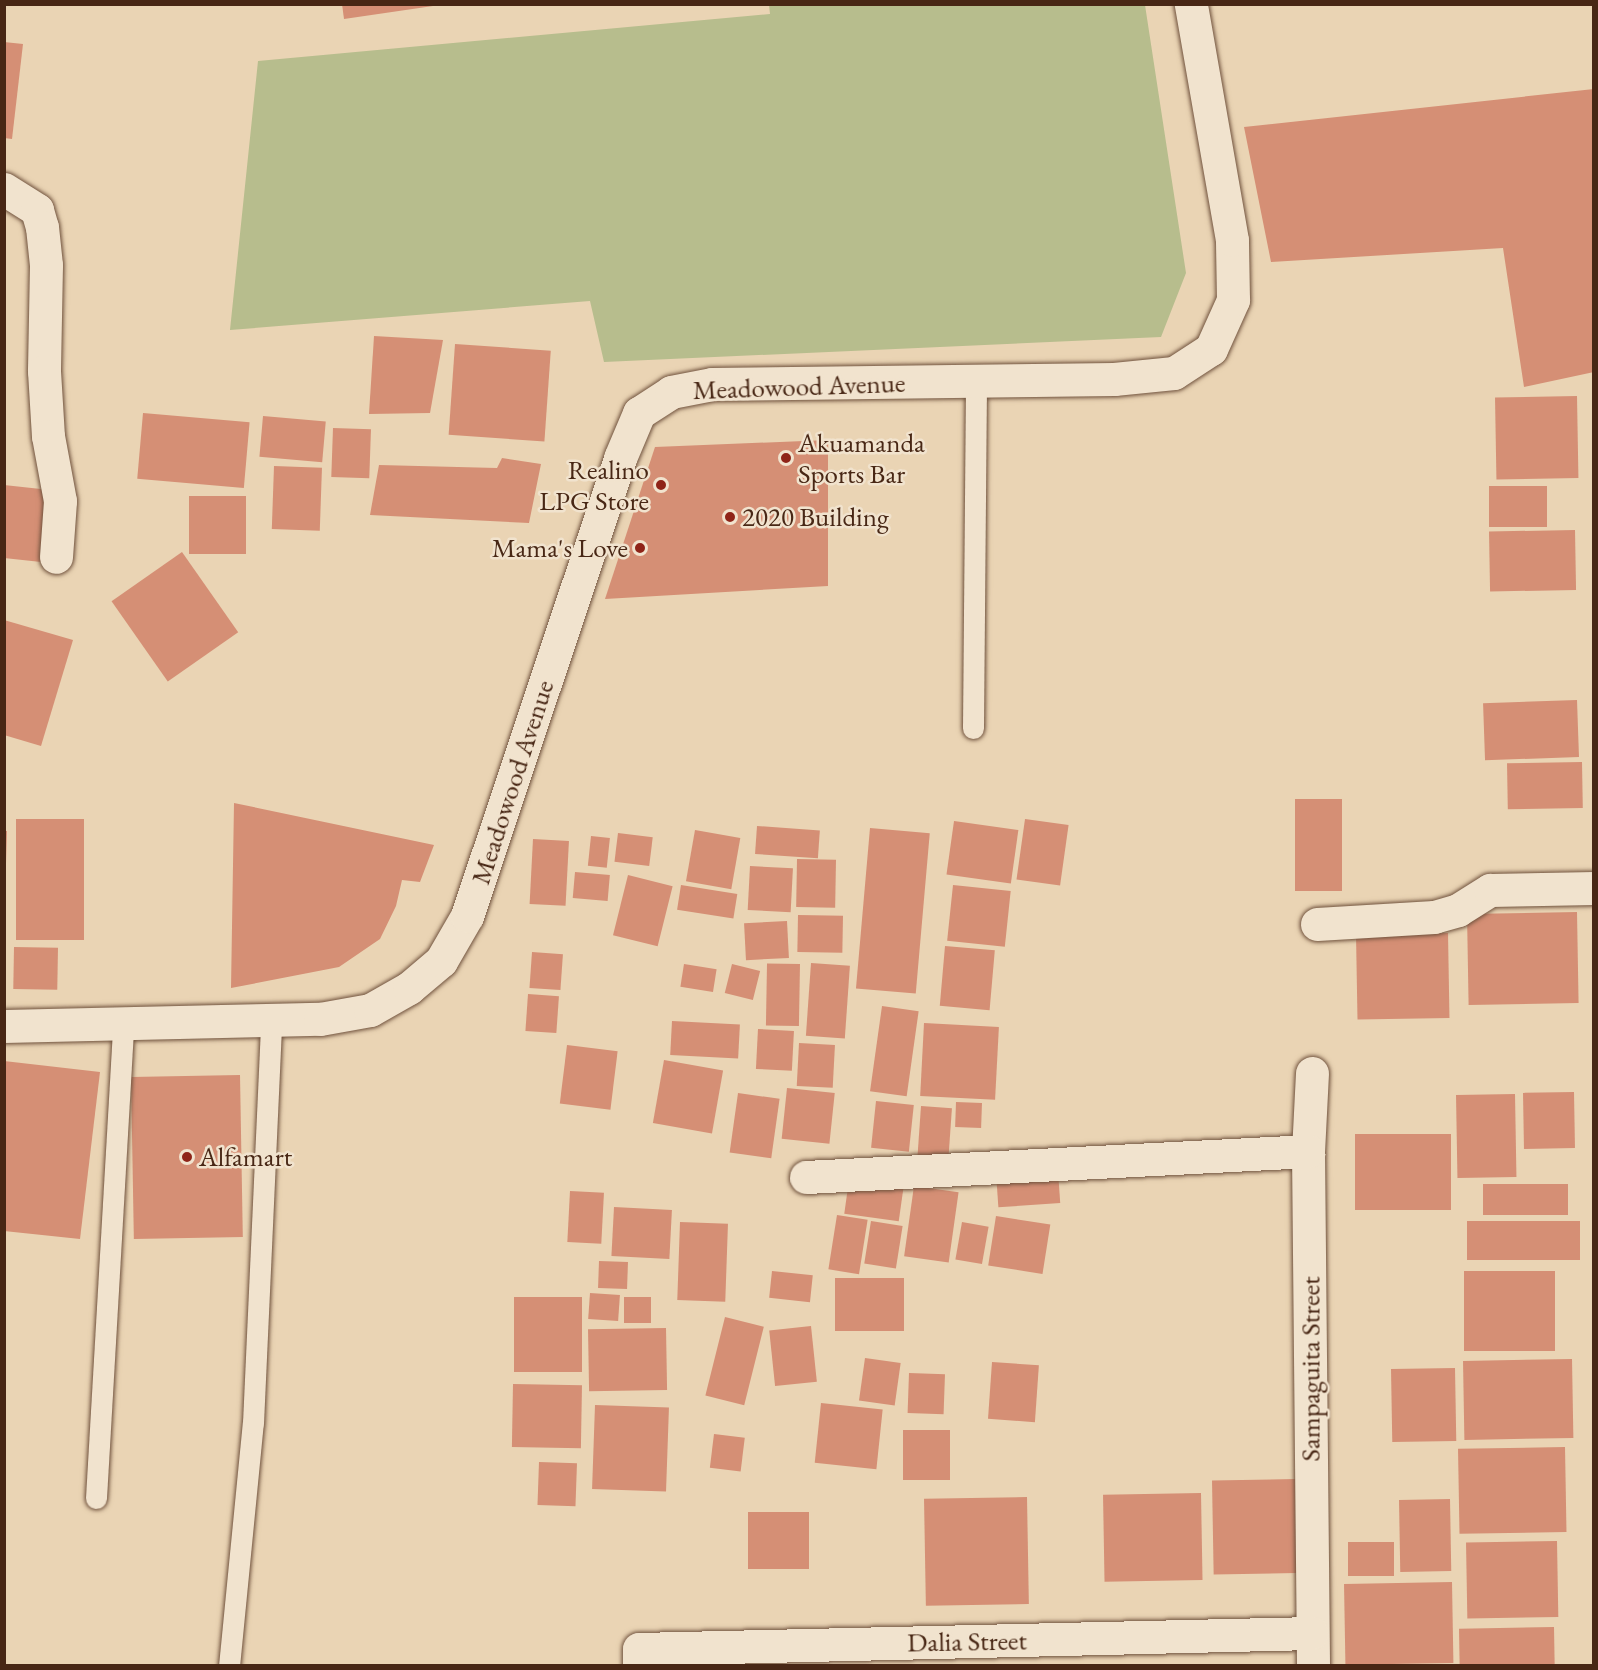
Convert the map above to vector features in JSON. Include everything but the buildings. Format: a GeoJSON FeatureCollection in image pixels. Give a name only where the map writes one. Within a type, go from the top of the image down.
{"type":"FeatureCollection","features":[{"type":"Feature","properties":{"kind":"street","name":"Meadowood Avenue"},"geometry":{"type":"LineString","coordinates":[[4,1026],[320,1019],[370,1010],[409,988],[441,961],[467,916],[620,458],[639,413],[671,392],[712,384],[1114,379],[1174,373],[1211,349],[1233,300],[1232,240],[1191,4]]}},
{"type":"Feature","properties":{"kind":"street"},"geometry":{"type":"LineString","coordinates":[[4,189],[37,210],[42,227],[46,265],[44,371],[48,436],[60,501],[56,557]]}},
{"type":"Feature","properties":{"kind":"street"},"geometry":{"type":"LineString","coordinates":[[1317,924],[1440,915],[1458,910],[1490,890],[1593,888]]}},
{"type":"Feature","properties":{"kind":"street","name":"Sampaguita Street"},"geometry":{"type":"LineString","coordinates":[[1312,1073],[1308,1151],[1312,1665]]}},
{"type":"Feature","properties":{"kind":"street"},"geometry":{"type":"LineString","coordinates":[[806,1177],[1308,1151]]}},
{"type":"Feature","properties":{"kind":"street","name":"Dalia Street"},"geometry":{"type":"LineString","coordinates":[[639,1665],[639,1649],[1312,1633]]}},
{"type":"Feature","properties":{"kind":"lane"},"geometry":{"type":"LineString","coordinates":[[973,728],[976,381]]}},
{"type":"Feature","properties":{"kind":"lane"},"geometry":{"type":"LineString","coordinates":[[229,1665],[253,1424],[271,1020]]}},
{"type":"Feature","properties":{"kind":"lane"},"geometry":{"type":"LineString","coordinates":[[96,1498],[123,1024]]}},
{"type":"Feature","properties":{"kind":"green space"},"geometry":{"type":"Polygon","coordinates":[[[769,5],[1145,5],[1186,273],[1161,337],[604,362],[590,301],[230,330],[258,61],[770,14],[769,5]]]}},
{"type":"Feature","properties":{"kind":"place","name":"Akuamanda Sports Bar"},"geometry":{"type":"Point","coordinates":[786,458]}},
{"type":"Feature","properties":{"kind":"place","name":"Realino LPG Store"},"geometry":{"type":"Point","coordinates":[661,485]}},
{"type":"Feature","properties":{"kind":"place","name":"2020 Building"},"geometry":{"type":"Point","coordinates":[730,517]}},
{"type":"Feature","properties":{"kind":"place","name":"Mama's Love"},"geometry":{"type":"Point","coordinates":[640,548]}},
{"type":"Feature","properties":{"kind":"place","name":"Alfamart"},"geometry":{"type":"Point","coordinates":[187,1157]}}]}
